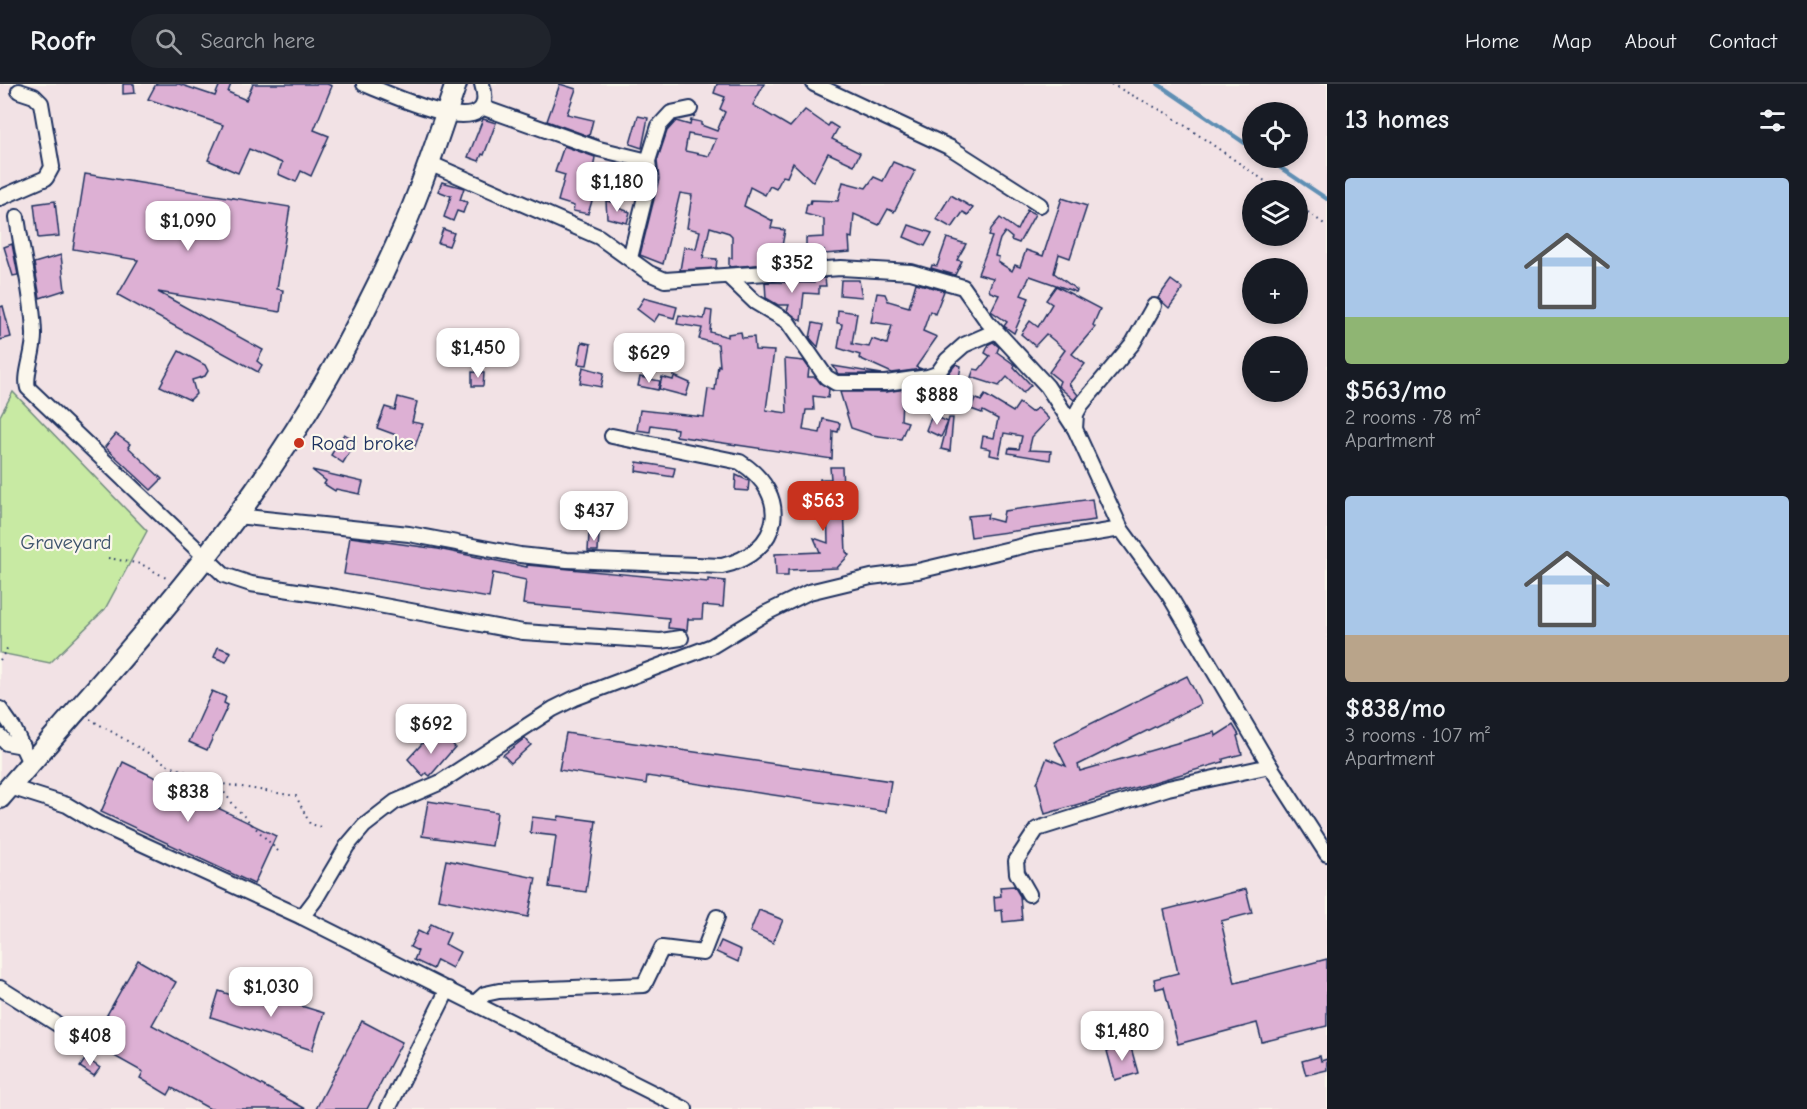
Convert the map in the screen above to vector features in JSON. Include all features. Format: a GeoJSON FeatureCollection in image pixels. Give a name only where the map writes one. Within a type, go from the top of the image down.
{"type":"FeatureCollection","features":[{"type":"Feature","properties":{"kind":"highway"},"geometry":{"type":"LineString","coordinates":[[5,792],[26,755],[77,711],[204,558],[236,516],[304,415],[344,347],[401,235],[456,84]]}},
{"type":"Feature","properties":{"kind":"street"},"geometry":{"type":"LineString","coordinates":[[364,84],[446,113],[469,117],[479,114],[484,108],[485,96],[482,84]]}},
{"type":"Feature","properties":{"kind":"street"},"geometry":{"type":"LineString","coordinates":[[814,84],[951,148],[1040,206]]}},
{"type":"Feature","properties":{"kind":"street"},"geometry":{"type":"LineString","coordinates":[[0,198],[46,178],[52,167],[41,103],[34,96],[19,91]]}},
{"type":"Feature","properties":{"kind":"street"},"geometry":{"type":"LineString","coordinates":[[484,108],[599,149],[648,161]]}},
{"type":"Feature","properties":{"kind":"street"},"geometry":{"type":"LineString","coordinates":[[630,258],[650,177],[648,161],[659,126],[671,113],[690,109]]}},
{"type":"Feature","properties":{"kind":"street"},"geometry":{"type":"LineString","coordinates":[[429,163],[558,221],[591,233],[649,273],[665,280],[841,268],[910,272],[963,287],[996,331],[1047,386],[1074,429],[1121,529],[1169,595],[1270,766],[1327,854]]}},
{"type":"Feature","properties":{"kind":"street"},"geometry":{"type":"LineString","coordinates":[[17,217],[34,333],[32,360],[25,381],[28,388],[224,575],[251,584],[336,597],[523,632],[661,641],[681,638]]}},
{"type":"Feature","properties":{"kind":"street"},"geometry":{"type":"LineString","coordinates":[[729,277],[755,302],[788,321],[826,377],[836,383],[886,383],[933,376],[955,352],[996,331]]}},
{"type":"Feature","properties":{"kind":"street"},"geometry":{"type":"LineString","coordinates":[[1074,429],[1081,405],[1133,343],[1154,306]]}},
{"type":"Feature","properties":{"kind":"street"},"geometry":{"type":"LineString","coordinates":[[236,516],[409,534],[520,555],[567,560],[722,566],[742,561],[759,549],[770,531],[774,510],[769,490],[757,473],[740,462],[612,436]]}},
{"type":"Feature","properties":{"kind":"street"},"geometry":{"type":"LineString","coordinates":[[302,917],[315,900],[347,846],[364,826],[395,802],[439,783],[553,709],[575,698],[712,646],[765,613],[809,592],[871,578],[918,571],[1035,543],[1121,529]]}},
{"type":"Feature","properties":{"kind":"street"},"geometry":{"type":"LineString","coordinates":[[0,709],[26,755]]}},
{"type":"Feature","properties":{"kind":"street"},"geometry":{"type":"LineString","coordinates":[[0,736],[6,743],[26,755]]}},
{"type":"Feature","properties":{"kind":"street"},"geometry":{"type":"LineString","coordinates":[[1029,894],[1017,873],[1016,861],[1037,829],[1168,788],[1270,766]]}},
{"type":"Feature","properties":{"kind":"street"},"geometry":{"type":"LineString","coordinates":[[5,792],[38,794],[67,805],[97,823],[302,917],[448,989],[681,1108]]}},
{"type":"Feature","properties":{"kind":"street"},"geometry":{"type":"LineString","coordinates":[[475,1003],[485,994],[499,991],[644,985],[662,948],[703,953],[717,917]]}},
{"type":"Feature","properties":{"kind":"street"},"geometry":{"type":"LineString","coordinates":[[0,988],[62,1026]]}},
{"type":"Feature","properties":{"kind":"street"},"geometry":{"type":"LineString","coordinates":[[388,1109],[448,989]]}},
{"type":"Feature","properties":{"kind":"path"},"geometry":{"type":"LineString","coordinates":[[1111,84],[1168,114],[1264,180]]}},
{"type":"Feature","properties":{"kind":"path"},"geometry":{"type":"LineString","coordinates":[[1308,212],[1327,226]]}},
{"type":"Feature","properties":{"kind":"path"},"geometry":{"type":"LineString","coordinates":[[108,558],[141,564],[181,586]]}},
{"type":"Feature","properties":{"kind":"path"},"geometry":{"type":"LineString","coordinates":[[0,660],[8,647]]}},
{"type":"Feature","properties":{"kind":"path"},"geometry":{"type":"LineString","coordinates":[[77,711],[170,766],[217,783],[296,796],[310,824],[322,827]]}},
{"type":"Feature","properties":{"kind":"path"},"geometry":{"type":"LineString","coordinates":[[217,783],[236,808],[279,852]]}},
{"type":"Feature","properties":{"kind":"shaded area"},"geometry":{"type":"Polygon","coordinates":[[[0,84],[1327,84],[1327,1109],[0,1109],[0,84]]]}},
{"type":"Feature","properties":{"kind":"green space","name":"Graveyard"},"geometry":{"type":"Polygon","coordinates":[[[13,392],[147,531],[105,609],[50,663],[0,653],[0,416],[13,392]]]}},
{"type":"Feature","properties":{"kind":"building"},"geometry":{"type":"Polygon","coordinates":[[[123,84],[134,84],[135,93],[123,94],[123,84]]]}},
{"type":"Feature","properties":{"kind":"building"},"geometry":{"type":"Polygon","coordinates":[[[156,84],[179,84],[215,96],[220,84],[231,84],[228,92],[246,100],[253,84],[327,84],[332,86],[314,130],[329,136],[311,176],[301,171],[296,182],[278,174],[282,163],[249,149],[238,173],[208,160],[223,125],[148,99],[156,84]]]}},
{"type":"Feature","properties":{"kind":"building"},"geometry":{"type":"Polygon","coordinates":[[[560,84],[576,89],[567,114],[593,120],[589,136],[599,140],[547,121],[560,84]]]}},
{"type":"Feature","properties":{"kind":"building"},"geometry":{"type":"Polygon","coordinates":[[[717,84],[764,84],[753,105],[790,127],[805,110],[828,126],[830,123],[838,128],[832,139],[860,153],[854,165],[828,153],[813,182],[793,163],[787,177],[783,176],[776,189],[770,186],[765,195],[750,187],[744,206],[773,221],[771,228],[785,230],[782,246],[803,248],[802,261],[781,259],[782,263],[729,267],[729,258],[732,258],[732,236],[710,227],[703,258],[717,259],[716,268],[680,270],[684,247],[696,249],[700,231],[687,228],[692,195],[680,193],[663,264],[640,255],[659,179],[657,161],[667,131],[676,121],[690,125],[691,120],[701,122],[701,125],[717,131],[725,112],[720,109],[725,97],[714,93],[717,84]],[[688,134],[685,151],[709,156],[716,139],[688,134]]]}},
{"type":"Feature","properties":{"kind":"building"},"geometry":{"type":"Polygon","coordinates":[[[638,116],[648,118],[642,148],[630,144],[638,116]]]}},
{"type":"Feature","properties":{"kind":"building"},"geometry":{"type":"Polygon","coordinates":[[[483,119],[496,123],[484,155],[482,154],[479,161],[468,157],[483,119]]]}},
{"type":"Feature","properties":{"kind":"building"},"geometry":{"type":"Polygon","coordinates":[[[564,146],[595,157],[590,190],[595,191],[588,214],[573,211],[574,206],[558,201],[565,175],[555,172],[564,146]]]}},
{"type":"Feature","properties":{"kind":"building"},"geometry":{"type":"Polygon","coordinates":[[[893,162],[915,171],[894,212],[888,209],[879,225],[854,214],[852,238],[849,237],[850,252],[824,254],[824,250],[806,250],[806,238],[824,237],[824,219],[805,214],[807,204],[810,204],[811,200],[838,201],[843,182],[866,188],[874,177],[883,181],[893,162]]]}},
{"type":"Feature","properties":{"kind":"building"},"geometry":{"type":"Polygon","coordinates":[[[85,174],[290,207],[277,289],[283,290],[280,312],[158,292],[263,350],[257,361],[262,365],[258,372],[118,295],[138,260],[73,249],[85,174]]]}},
{"type":"Feature","properties":{"kind":"building"},"geometry":{"type":"Polygon","coordinates":[[[442,182],[464,188],[460,200],[467,202],[463,213],[457,211],[453,221],[444,217],[451,196],[438,191],[442,182]]]}},
{"type":"Feature","properties":{"kind":"building"},"geometry":{"type":"Polygon","coordinates":[[[951,195],[973,208],[968,215],[963,212],[952,228],[936,219],[951,195]]]}},
{"type":"Feature","properties":{"kind":"building"},"geometry":{"type":"Polygon","coordinates":[[[1062,198],[1087,206],[1070,258],[1059,254],[1054,273],[1077,290],[1076,292],[1030,276],[1021,295],[1029,298],[1014,333],[1004,326],[1007,322],[991,311],[999,295],[990,292],[993,278],[978,274],[992,237],[989,236],[991,229],[1000,218],[1017,230],[1027,210],[1035,214],[1019,243],[1011,240],[1012,238],[1005,232],[1000,239],[995,256],[999,257],[998,262],[1012,271],[1015,265],[1020,267],[1026,250],[1043,256],[1062,198]]]}},
{"type":"Feature","properties":{"kind":"building"},"geometry":{"type":"Polygon","coordinates":[[[55,201],[59,236],[38,238],[34,204],[55,201]]]}},
{"type":"Feature","properties":{"kind":"building"},"geometry":{"type":"Polygon","coordinates":[[[606,201],[618,203],[618,208],[630,212],[627,223],[607,218],[606,201]]]}},
{"type":"Feature","properties":{"kind":"building"},"geometry":{"type":"Polygon","coordinates":[[[909,225],[932,233],[925,246],[904,237],[909,225]]]}},
{"type":"Feature","properties":{"kind":"building"},"geometry":{"type":"Polygon","coordinates":[[[443,229],[454,233],[449,246],[438,243],[443,229]]]}},
{"type":"Feature","properties":{"kind":"building"},"geometry":{"type":"Polygon","coordinates":[[[947,238],[966,244],[957,260],[962,261],[955,275],[931,268],[932,265],[937,266],[947,238]]]}},
{"type":"Feature","properties":{"kind":"building"},"geometry":{"type":"Polygon","coordinates":[[[12,244],[18,275],[13,276],[4,247],[12,244]]]}},
{"type":"Feature","properties":{"kind":"building"},"geometry":{"type":"Polygon","coordinates":[[[61,255],[65,290],[40,298],[34,263],[61,255]]]}},
{"type":"Feature","properties":{"kind":"building"},"geometry":{"type":"Polygon","coordinates":[[[825,278],[826,286],[819,286],[819,294],[804,293],[801,321],[787,311],[789,305],[778,305],[766,298],[765,282],[814,283],[814,279],[825,278]]]}},
{"type":"Feature","properties":{"kind":"building"},"geometry":{"type":"Polygon","coordinates":[[[841,280],[859,280],[862,297],[840,295],[841,280]]]}},
{"type":"Feature","properties":{"kind":"building"},"geometry":{"type":"Polygon","coordinates":[[[1171,280],[1183,289],[1169,308],[1158,298],[1171,280]]]}},
{"type":"Feature","properties":{"kind":"building"},"geometry":{"type":"Polygon","coordinates":[[[916,283],[944,291],[935,314],[930,311],[923,331],[937,337],[916,367],[922,369],[892,373],[859,358],[860,355],[838,348],[842,324],[837,323],[838,310],[857,313],[852,344],[869,347],[872,339],[887,344],[892,325],[871,322],[877,293],[885,294],[888,301],[909,307],[916,283]]]}},
{"type":"Feature","properties":{"kind":"building"},"geometry":{"type":"Polygon","coordinates":[[[1056,286],[1100,309],[1093,325],[1095,327],[1072,354],[1085,364],[1069,384],[1078,395],[1074,400],[1058,386],[1060,381],[1049,372],[1065,350],[1046,334],[1035,346],[1021,334],[1030,321],[1038,327],[1052,304],[1046,300],[1056,286]]]}},
{"type":"Feature","properties":{"kind":"building"},"geometry":{"type":"Polygon","coordinates":[[[644,298],[677,307],[674,318],[659,314],[654,322],[637,309],[644,298]]]}},
{"type":"Feature","properties":{"kind":"building"},"geometry":{"type":"Polygon","coordinates":[[[3,306],[11,337],[0,340],[0,307],[3,306]]]}},
{"type":"Feature","properties":{"kind":"building"},"geometry":{"type":"Polygon","coordinates":[[[706,310],[712,311],[710,332],[728,337],[728,334],[741,332],[742,338],[754,337],[755,350],[774,351],[766,410],[787,413],[785,359],[804,361],[809,368],[808,377],[815,377],[829,389],[828,398],[813,396],[814,410],[806,410],[803,430],[820,433],[823,419],[840,423],[838,432],[833,431],[832,459],[676,436],[677,429],[651,425],[650,432],[637,430],[640,410],[704,417],[708,389],[715,390],[718,365],[720,366],[718,344],[699,339],[702,328],[677,324],[679,315],[704,319],[706,310]]]}},
{"type":"Feature","properties":{"kind":"building"},"geometry":{"type":"Polygon","coordinates":[[[813,323],[823,325],[818,347],[810,338],[813,323]]]}},
{"type":"Feature","properties":{"kind":"building"},"geometry":{"type":"Polygon","coordinates":[[[582,342],[591,344],[587,365],[578,364],[582,342]]]}},
{"type":"Feature","properties":{"kind":"building"},"geometry":{"type":"Polygon","coordinates":[[[993,342],[999,347],[997,352],[1015,365],[1014,367],[1031,385],[1023,393],[1007,377],[999,386],[971,377],[974,369],[979,370],[990,356],[985,353],[989,344],[993,342]]]}},
{"type":"Feature","properties":{"kind":"building"},"geometry":{"type":"Polygon","coordinates":[[[179,351],[205,365],[208,371],[205,376],[192,380],[196,394],[190,400],[160,386],[179,351]]]}},
{"type":"Feature","properties":{"kind":"building"},"geometry":{"type":"Polygon","coordinates":[[[956,364],[961,366],[954,408],[944,408],[948,374],[956,364]]]}},
{"type":"Feature","properties":{"kind":"building"},"geometry":{"type":"Polygon","coordinates":[[[833,366],[882,374],[838,374],[833,366]]]}},
{"type":"Feature","properties":{"kind":"building"},"geometry":{"type":"Polygon","coordinates":[[[583,367],[604,373],[601,387],[580,383],[583,367]]]}},
{"type":"Feature","properties":{"kind":"building"},"geometry":{"type":"Polygon","coordinates":[[[472,372],[484,373],[483,386],[472,386],[472,372]]]}},
{"type":"Feature","properties":{"kind":"building"},"geometry":{"type":"Polygon","coordinates":[[[674,376],[690,383],[686,396],[659,389],[662,377],[673,380],[674,376]]]}},
{"type":"Feature","properties":{"kind":"building"},"geometry":{"type":"Polygon","coordinates":[[[640,377],[660,381],[658,390],[638,386],[640,377]]]}},
{"type":"Feature","properties":{"kind":"building"},"geometry":{"type":"Polygon","coordinates":[[[925,386],[925,402],[902,401],[901,420],[908,422],[901,439],[872,435],[851,428],[840,392],[886,392],[925,386]]]}},
{"type":"Feature","properties":{"kind":"building"},"geometry":{"type":"Polygon","coordinates":[[[985,395],[1013,412],[1019,403],[1031,412],[1038,408],[1049,419],[1032,437],[1029,450],[1051,451],[1050,460],[1008,453],[1009,448],[1019,449],[1022,436],[1004,433],[999,457],[990,455],[991,449],[981,447],[983,436],[994,438],[998,419],[983,411],[982,413],[971,409],[975,398],[981,401],[985,395]]]}},
{"type":"Feature","properties":{"kind":"building"},"geometry":{"type":"Polygon","coordinates":[[[398,397],[417,402],[412,422],[423,424],[414,449],[396,447],[398,439],[395,438],[396,435],[377,428],[385,407],[395,410],[398,397]]]}},
{"type":"Feature","properties":{"kind":"building"},"geometry":{"type":"Polygon","coordinates":[[[932,415],[948,422],[941,437],[926,430],[932,415]]]}},
{"type":"Feature","properties":{"kind":"building"},"geometry":{"type":"Polygon","coordinates":[[[949,418],[953,418],[950,451],[941,449],[949,418]]]}},
{"type":"Feature","properties":{"kind":"building"},"geometry":{"type":"Polygon","coordinates":[[[116,434],[130,444],[128,447],[162,479],[151,490],[105,447],[116,434]]]}},
{"type":"Feature","properties":{"kind":"building"},"geometry":{"type":"Polygon","coordinates":[[[344,434],[356,441],[343,463],[331,455],[344,434]]]}},
{"type":"Feature","properties":{"kind":"building"},"geometry":{"type":"Polygon","coordinates":[[[637,462],[675,468],[673,477],[636,471],[637,462]]]}},
{"type":"Feature","properties":{"kind":"building"},"geometry":{"type":"Polygon","coordinates":[[[830,467],[842,467],[846,552],[849,555],[837,568],[788,570],[788,576],[776,576],[775,554],[820,552],[814,538],[828,543],[827,507],[818,508],[818,494],[820,479],[831,479],[830,467]]]}},
{"type":"Feature","properties":{"kind":"building"},"geometry":{"type":"Polygon","coordinates":[[[312,470],[363,482],[360,494],[336,489],[335,491],[324,484],[326,481],[312,470]]]}},
{"type":"Feature","properties":{"kind":"building"},"geometry":{"type":"Polygon","coordinates":[[[736,475],[749,481],[748,491],[735,490],[736,475]]]}},
{"type":"Feature","properties":{"kind":"building"},"geometry":{"type":"Polygon","coordinates":[[[1092,499],[1095,520],[971,537],[968,516],[988,514],[987,518],[1002,522],[1004,511],[1092,499]]]}},
{"type":"Feature","properties":{"kind":"building"},"geometry":{"type":"Polygon","coordinates":[[[589,534],[599,534],[598,551],[588,551],[589,534]]]}},
{"type":"Feature","properties":{"kind":"building"},"geometry":{"type":"Polygon","coordinates":[[[350,537],[438,549],[527,567],[527,565],[708,582],[708,579],[725,581],[723,607],[703,605],[702,619],[688,619],[687,630],[668,628],[669,618],[523,604],[526,580],[493,573],[489,598],[344,574],[350,537]]]}},
{"type":"Feature","properties":{"kind":"building"},"geometry":{"type":"Polygon","coordinates":[[[218,647],[231,652],[226,662],[214,657],[218,647]]]}},
{"type":"Feature","properties":{"kind":"building"},"geometry":{"type":"Polygon","coordinates":[[[1187,676],[1201,704],[1078,765],[1080,771],[1215,732],[1216,736],[1233,725],[1239,735],[1237,736],[1242,754],[1223,759],[1223,762],[1045,814],[1037,783],[1047,758],[1066,766],[1054,742],[1187,676]]]}},
{"type":"Feature","properties":{"kind":"building"},"geometry":{"type":"Polygon","coordinates":[[[212,691],[226,697],[224,703],[228,705],[207,750],[189,742],[212,691]]]}},
{"type":"Feature","properties":{"kind":"building"},"geometry":{"type":"Polygon","coordinates":[[[566,733],[891,781],[886,812],[647,776],[646,784],[559,770],[566,733]]]}},
{"type":"Feature","properties":{"kind":"building"},"geometry":{"type":"Polygon","coordinates":[[[430,735],[438,741],[445,735],[455,747],[430,776],[426,773],[423,776],[408,759],[430,735]]]}},
{"type":"Feature","properties":{"kind":"building"},"geometry":{"type":"Polygon","coordinates":[[[525,738],[531,745],[511,763],[503,755],[525,738]]]}},
{"type":"Feature","properties":{"kind":"building"},"geometry":{"type":"Polygon","coordinates":[[[123,762],[276,836],[254,884],[101,812],[123,762]]]}},
{"type":"Feature","properties":{"kind":"building"},"geometry":{"type":"Polygon","coordinates":[[[428,801],[497,812],[492,846],[422,836],[428,801]]]}},
{"type":"Feature","properties":{"kind":"building"},"geometry":{"type":"Polygon","coordinates":[[[559,816],[596,821],[586,892],[549,887],[556,836],[530,833],[532,817],[558,820],[559,816]]]}},
{"type":"Feature","properties":{"kind":"building"},"geometry":{"type":"Polygon","coordinates":[[[446,860],[536,878],[528,917],[438,899],[446,860]]]}},
{"type":"Feature","properties":{"kind":"building"},"geometry":{"type":"Polygon","coordinates":[[[1014,886],[1020,896],[1022,920],[1003,922],[1002,910],[995,911],[994,897],[1001,896],[1000,887],[1014,886]]]}},
{"type":"Feature","properties":{"kind":"building"},"geometry":{"type":"Polygon","coordinates":[[[1246,889],[1252,913],[1221,921],[1235,983],[1327,959],[1327,1026],[1262,1042],[1257,1023],[1178,1044],[1164,987],[1156,989],[1154,979],[1178,973],[1164,910],[1246,889]]]}},
{"type":"Feature","properties":{"kind":"building"},"geometry":{"type":"Polygon","coordinates":[[[759,910],[783,920],[773,943],[750,932],[759,910]]]}},
{"type":"Feature","properties":{"kind":"building"},"geometry":{"type":"Polygon","coordinates":[[[431,924],[450,933],[445,944],[460,952],[452,968],[437,960],[433,969],[414,960],[418,951],[410,947],[418,931],[426,935],[431,924]]]}},
{"type":"Feature","properties":{"kind":"building"},"geometry":{"type":"Polygon","coordinates":[[[721,941],[741,950],[738,962],[716,952],[721,941]]]}},
{"type":"Feature","properties":{"kind":"building"},"geometry":{"type":"Polygon","coordinates":[[[138,960],[176,982],[152,1025],[306,1109],[210,1109],[172,1088],[168,1095],[140,1078],[143,1072],[91,1043],[138,960]]]}},
{"type":"Feature","properties":{"kind":"building"},"geometry":{"type":"Polygon","coordinates":[[[219,991],[256,1003],[259,993],[324,1013],[312,1050],[211,1017],[219,991]]]}},
{"type":"Feature","properties":{"kind":"building"},"geometry":{"type":"Polygon","coordinates":[[[362,1021],[402,1042],[367,1109],[316,1109],[362,1021]]]}},
{"type":"Feature","properties":{"kind":"building"},"geometry":{"type":"Polygon","coordinates":[[[1130,1044],[1138,1073],[1115,1080],[1107,1051],[1130,1044]]]}},
{"type":"Feature","properties":{"kind":"building"},"geometry":{"type":"Polygon","coordinates":[[[1320,1056],[1321,1061],[1327,1059],[1327,1070],[1306,1075],[1302,1061],[1320,1056]]]}},
{"type":"Feature","properties":{"kind":"building"},"geometry":{"type":"Polygon","coordinates":[[[86,1058],[100,1068],[94,1076],[80,1067],[86,1058]]]}},
{"type":"Feature","properties":{"kind":"waterway"},"geometry":{"type":"LineString","coordinates":[[1158,84],[1242,141]]}},
{"type":"Feature","properties":{"kind":"waterway"},"geometry":{"type":"LineString","coordinates":[[1281,168],[1327,199]]}},
{"type":"Feature","properties":{"kind":"place","name":"Road broke"},"geometry":{"type":"Point","coordinates":[299,443]}}]}
